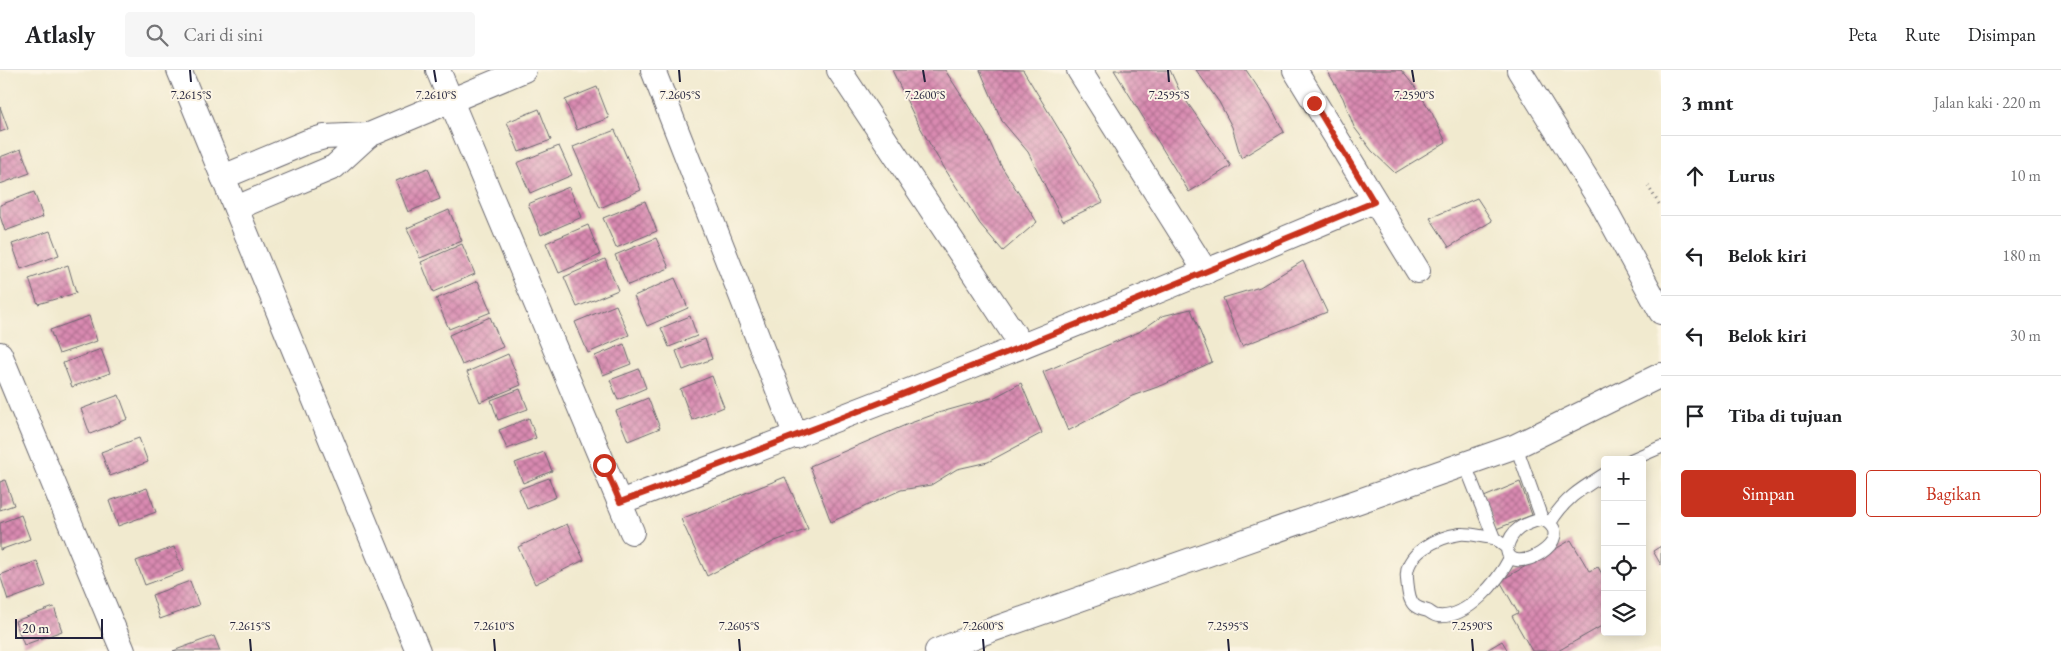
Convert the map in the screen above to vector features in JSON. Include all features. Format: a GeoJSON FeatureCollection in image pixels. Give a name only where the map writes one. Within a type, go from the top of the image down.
{"type":"FeatureCollection","features":[{"type":"Feature","properties":{"kind":"street"},"geometry":{"type":"LineString","coordinates":[[179,70],[418,651]]}},
{"type":"Feature","properties":{"kind":"street"},"geometry":{"type":"LineString","coordinates":[[438,70],[632,532]]}},
{"type":"Feature","properties":{"kind":"street"},"geometry":{"type":"LineString","coordinates":[[236,208],[334,167],[369,135],[524,70]]}},
{"type":"Feature","properties":{"kind":"street"},"geometry":{"type":"LineString","coordinates":[[652,70],[796,436]]}},
{"type":"Feature","properties":{"kind":"street"},"geometry":{"type":"LineString","coordinates":[[839,70],[1022,346]]}},
{"type":"Feature","properties":{"kind":"street"},"geometry":{"type":"LineString","coordinates":[[1079,70],[1206,272]]}},
{"type":"Feature","properties":{"kind":"street"},"geometry":{"type":"LineString","coordinates":[[1294,70],[1418,271]]}},
{"type":"Feature","properties":{"kind":"street"},"geometry":{"type":"LineString","coordinates":[[1519,70],[1601,202],[1661,312]]}},
{"type":"Feature","properties":{"kind":"street"},"geometry":{"type":"LineString","coordinates":[[223,177],[307,142],[324,137],[369,135]]}},
{"type":"Feature","properties":{"kind":"street"},"geometry":{"type":"LineString","coordinates":[[620,502],[796,436],[1206,272],[1374,202]]}},
{"type":"Feature","properties":{"kind":"street"},"geometry":{"type":"LineString","coordinates":[[0,354],[123,651]]}},
{"type":"Feature","properties":{"kind":"street"},"geometry":{"type":"LineString","coordinates":[[944,650],[983,642],[1464,462],[1516,446],[1661,375]]}},
{"type":"Feature","properties":{"kind":"lane"},"geometry":{"type":"LineString","coordinates":[[1464,462],[1494,538],[1517,561],[1526,560],[1537,556],[1548,547],[1554,539],[1554,529],[1546,521],[1516,446]]}},
{"type":"Feature","properties":{"kind":"lane"},"geometry":{"type":"LineString","coordinates":[[1640,456],[1661,447]]}},
{"type":"Feature","properties":{"kind":"lane"},"geometry":{"type":"LineString","coordinates":[[1494,538],[1462,534],[1442,538],[1424,547],[1412,560],[1406,574],[1408,591],[1414,605],[1438,616],[1458,613],[1476,600],[1495,581],[1508,553],[1509,539],[1514,531],[1526,523],[1546,521],[1575,493],[1601,477]]}},
{"type":"Feature","properties":{"kind":"path"},"geometry":{"type":"LineString","coordinates":[[1648,186],[1661,207]]}},
{"type":"Feature","properties":{"kind":"building"},"geometry":{"type":"Polygon","coordinates":[[[892,70],[945,70],[985,132],[1000,164],[1037,222],[1003,251],[980,224],[938,158],[916,120],[892,70]]]}},
{"type":"Feature","properties":{"kind":"building"},"geometry":{"type":"Polygon","coordinates":[[[980,70],[1023,70],[1103,202],[1063,221],[1028,152],[1002,121],[980,70]]]}},
{"type":"Feature","properties":{"kind":"building"},"geometry":{"type":"Polygon","coordinates":[[[1114,70],[1170,70],[1180,92],[1231,166],[1189,192],[1114,70]]]}},
{"type":"Feature","properties":{"kind":"building"},"geometry":{"type":"Polygon","coordinates":[[[1196,70],[1246,70],[1270,105],[1284,132],[1241,158],[1232,127],[1219,102],[1196,70]]]}},
{"type":"Feature","properties":{"kind":"building"},"geometry":{"type":"Polygon","coordinates":[[[1327,70],[1401,70],[1432,113],[1446,142],[1395,173],[1372,151],[1354,127],[1343,98],[1327,70]]]}},
{"type":"Feature","properties":{"kind":"building"},"geometry":{"type":"Polygon","coordinates":[[[597,87],[609,118],[577,130],[565,100],[597,87]]]}},
{"type":"Feature","properties":{"kind":"building"},"geometry":{"type":"Polygon","coordinates":[[[0,107],[8,129],[0,132],[0,107]]]}},
{"type":"Feature","properties":{"kind":"building"},"geometry":{"type":"Polygon","coordinates":[[[539,109],[551,140],[519,152],[507,122],[539,109]]]}},
{"type":"Feature","properties":{"kind":"building"},"geometry":{"type":"Polygon","coordinates":[[[615,130],[641,190],[600,208],[573,147],[615,130]]]}},
{"type":"Feature","properties":{"kind":"building"},"geometry":{"type":"Polygon","coordinates":[[[559,146],[572,175],[530,193],[517,163],[559,146]]]}},
{"type":"Feature","properties":{"kind":"building"},"geometry":{"type":"Polygon","coordinates":[[[21,149],[30,173],[0,184],[0,157],[21,149]]]}},
{"type":"Feature","properties":{"kind":"building"},"geometry":{"type":"Polygon","coordinates":[[[428,168],[440,199],[408,212],[396,181],[428,168]]]}},
{"type":"Feature","properties":{"kind":"building"},"geometry":{"type":"Polygon","coordinates":[[[569,187],[582,217],[541,235],[528,204],[569,187]]]}},
{"type":"Feature","properties":{"kind":"building"},"geometry":{"type":"Polygon","coordinates":[[[34,192],[43,217],[5,231],[0,216],[0,205],[34,192]]]}},
{"type":"Feature","properties":{"kind":"building"},"geometry":{"type":"Polygon","coordinates":[[[1477,198],[1492,221],[1449,247],[1430,218],[1477,198]]]}},
{"type":"Feature","properties":{"kind":"building"},"geometry":{"type":"Polygon","coordinates":[[[645,201],[657,231],[616,248],[603,218],[645,201]]]}},
{"type":"Feature","properties":{"kind":"building"},"geometry":{"type":"Polygon","coordinates":[[[449,210],[462,241],[420,258],[407,228],[449,210]]]}},
{"type":"Feature","properties":{"kind":"building"},"geometry":{"type":"Polygon","coordinates":[[[588,225],[600,255],[559,273],[546,243],[588,225]]]}},
{"type":"Feature","properties":{"kind":"building"},"geometry":{"type":"Polygon","coordinates":[[[50,231],[59,255],[21,269],[12,244],[50,231]]]}},
{"type":"Feature","properties":{"kind":"building"},"geometry":{"type":"Polygon","coordinates":[[[656,238],[669,268],[628,285],[615,255],[656,238]]]}},
{"type":"Feature","properties":{"kind":"building"},"geometry":{"type":"Polygon","coordinates":[[[462,244],[475,274],[433,292],[421,262],[462,244]]]}},
{"type":"Feature","properties":{"kind":"building"},"geometry":{"type":"Polygon","coordinates":[[[605,259],[618,290],[577,307],[564,277],[605,259]]]}},
{"type":"Feature","properties":{"kind":"building"},"geometry":{"type":"Polygon","coordinates":[[[1303,261],[1327,312],[1242,346],[1223,298],[1260,287],[1303,261]]]}},
{"type":"Feature","properties":{"kind":"building"},"geometry":{"type":"Polygon","coordinates":[[[68,265],[76,293],[38,304],[29,279],[68,265]]]}},
{"type":"Feature","properties":{"kind":"building"},"geometry":{"type":"Polygon","coordinates":[[[675,278],[688,308],[647,326],[634,296],[675,278]]]}},
{"type":"Feature","properties":{"kind":"building"},"geometry":{"type":"Polygon","coordinates":[[[478,281],[491,312],[449,329],[436,299],[478,281]]]}},
{"type":"Feature","properties":{"kind":"building"},"geometry":{"type":"Polygon","coordinates":[[[616,305],[629,335],[588,353],[575,322],[616,305]]]}},
{"type":"Feature","properties":{"kind":"building"},"geometry":{"type":"Polygon","coordinates":[[[1191,309],[1212,362],[1163,385],[1132,396],[1068,431],[1043,372],[1139,332],[1162,316],[1191,309]]]}},
{"type":"Feature","properties":{"kind":"building"},"geometry":{"type":"Polygon","coordinates":[[[89,316],[97,341],[59,354],[50,330],[89,316]]]}},
{"type":"Feature","properties":{"kind":"building"},"geometry":{"type":"Polygon","coordinates":[[[690,316],[697,336],[669,347],[661,328],[690,316]]]}},
{"type":"Feature","properties":{"kind":"building"},"geometry":{"type":"Polygon","coordinates":[[[490,317],[503,347],[462,365],[449,335],[490,317]]]}},
{"type":"Feature","properties":{"kind":"building"},"geometry":{"type":"Polygon","coordinates":[[[705,339],[712,359],[683,370],[676,351],[705,339]]]}},
{"type":"Feature","properties":{"kind":"building"},"geometry":{"type":"Polygon","coordinates":[[[624,344],[631,364],[603,375],[595,356],[624,344]]]}},
{"type":"Feature","properties":{"kind":"building"},"geometry":{"type":"Polygon","coordinates":[[[101,349],[110,373],[72,387],[63,363],[101,349]]]}},
{"type":"Feature","properties":{"kind":"building"},"geometry":{"type":"Polygon","coordinates":[[[508,354],[521,385],[480,402],[467,372],[508,354]]]}},
{"type":"Feature","properties":{"kind":"building"},"geometry":{"type":"Polygon","coordinates":[[[639,369],[646,388],[618,400],[610,380],[639,369]]]}},
{"type":"Feature","properties":{"kind":"building"},"geometry":{"type":"Polygon","coordinates":[[[712,376],[724,407],[692,420],[680,389],[712,376]]]}},
{"type":"Feature","properties":{"kind":"building"},"geometry":{"type":"Polygon","coordinates":[[[1021,383],[1042,433],[988,462],[957,469],[931,485],[901,490],[831,522],[810,466],[908,424],[938,413],[995,397],[1021,383]]]}},
{"type":"Feature","properties":{"kind":"building"},"geometry":{"type":"Polygon","coordinates":[[[520,389],[528,409],[498,420],[491,400],[520,389]]]}},
{"type":"Feature","properties":{"kind":"building"},"geometry":{"type":"Polygon","coordinates":[[[119,395],[128,419],[90,434],[81,409],[119,395]]]}},
{"type":"Feature","properties":{"kind":"building"},"geometry":{"type":"Polygon","coordinates":[[[648,398],[660,428],[628,441],[616,411],[648,398]]]}},
{"type":"Feature","properties":{"kind":"building"},"geometry":{"type":"Polygon","coordinates":[[[529,418],[536,438],[507,449],[499,430],[529,418]]]}},
{"type":"Feature","properties":{"kind":"building"},"geometry":{"type":"Polygon","coordinates":[[[139,438],[148,462],[110,476],[101,452],[139,438]]]}},
{"type":"Feature","properties":{"kind":"building"},"geometry":{"type":"Polygon","coordinates":[[[544,452],[552,471],[523,483],[515,463],[544,452]]]}},
{"type":"Feature","properties":{"kind":"building"},"geometry":{"type":"Polygon","coordinates":[[[785,477],[808,529],[775,541],[707,576],[681,519],[785,477]]]}},
{"type":"Feature","properties":{"kind":"building"},"geometry":{"type":"Polygon","coordinates":[[[549,478],[556,497],[527,509],[519,489],[549,478]]]}},
{"type":"Feature","properties":{"kind":"building"},"geometry":{"type":"Polygon","coordinates":[[[5,480],[14,505],[0,510],[0,482],[5,480]]]}},
{"type":"Feature","properties":{"kind":"building"},"geometry":{"type":"Polygon","coordinates":[[[1520,482],[1532,515],[1496,529],[1484,497],[1520,482]]]}},
{"type":"Feature","properties":{"kind":"building"},"geometry":{"type":"Polygon","coordinates":[[[147,488],[156,512],[118,526],[109,501],[147,488]]]}},
{"type":"Feature","properties":{"kind":"building"},"geometry":{"type":"Polygon","coordinates":[[[21,515],[30,539],[0,550],[0,523],[21,515]]]}},
{"type":"Feature","properties":{"kind":"building"},"geometry":{"type":"Polygon","coordinates":[[[567,524],[584,560],[535,584],[518,547],[567,524]]]}},
{"type":"Feature","properties":{"kind":"building"},"geometry":{"type":"Polygon","coordinates":[[[1571,540],[1589,571],[1598,567],[1601,572],[1601,626],[1558,651],[1532,651],[1512,616],[1518,613],[1500,581],[1571,540]]]}},
{"type":"Feature","properties":{"kind":"building"},"geometry":{"type":"Polygon","coordinates":[[[1661,546],[1661,565],[1653,551],[1661,546]]]}},
{"type":"Feature","properties":{"kind":"building"},"geometry":{"type":"Polygon","coordinates":[[[174,547],[183,571],[145,585],[136,561],[174,547]]]}},
{"type":"Feature","properties":{"kind":"building"},"geometry":{"type":"Polygon","coordinates":[[[37,561],[46,586],[8,600],[0,575],[37,561]]]}},
{"type":"Feature","properties":{"kind":"building"},"geometry":{"type":"Polygon","coordinates":[[[190,581],[199,605],[160,619],[152,595],[190,581]]]}},
{"type":"Feature","properties":{"kind":"building"},"geometry":{"type":"Polygon","coordinates":[[[54,607],[62,631],[24,645],[15,621],[54,607]]]}},
{"type":"Feature","properties":{"kind":"building"},"geometry":{"type":"Polygon","coordinates":[[[214,636],[220,651],[173,651],[214,636]]]}},
{"type":"Feature","properties":{"kind":"building"},"geometry":{"type":"Polygon","coordinates":[[[1502,641],[1508,651],[1485,651],[1502,641]]]}},
{"type":"Feature","properties":{"kind":"route"},"geometry":{"type":"LineString","coordinates":[[604,465],[620,502],[796,436],[1206,272],[1374,202],[1314,103]]}}]}
